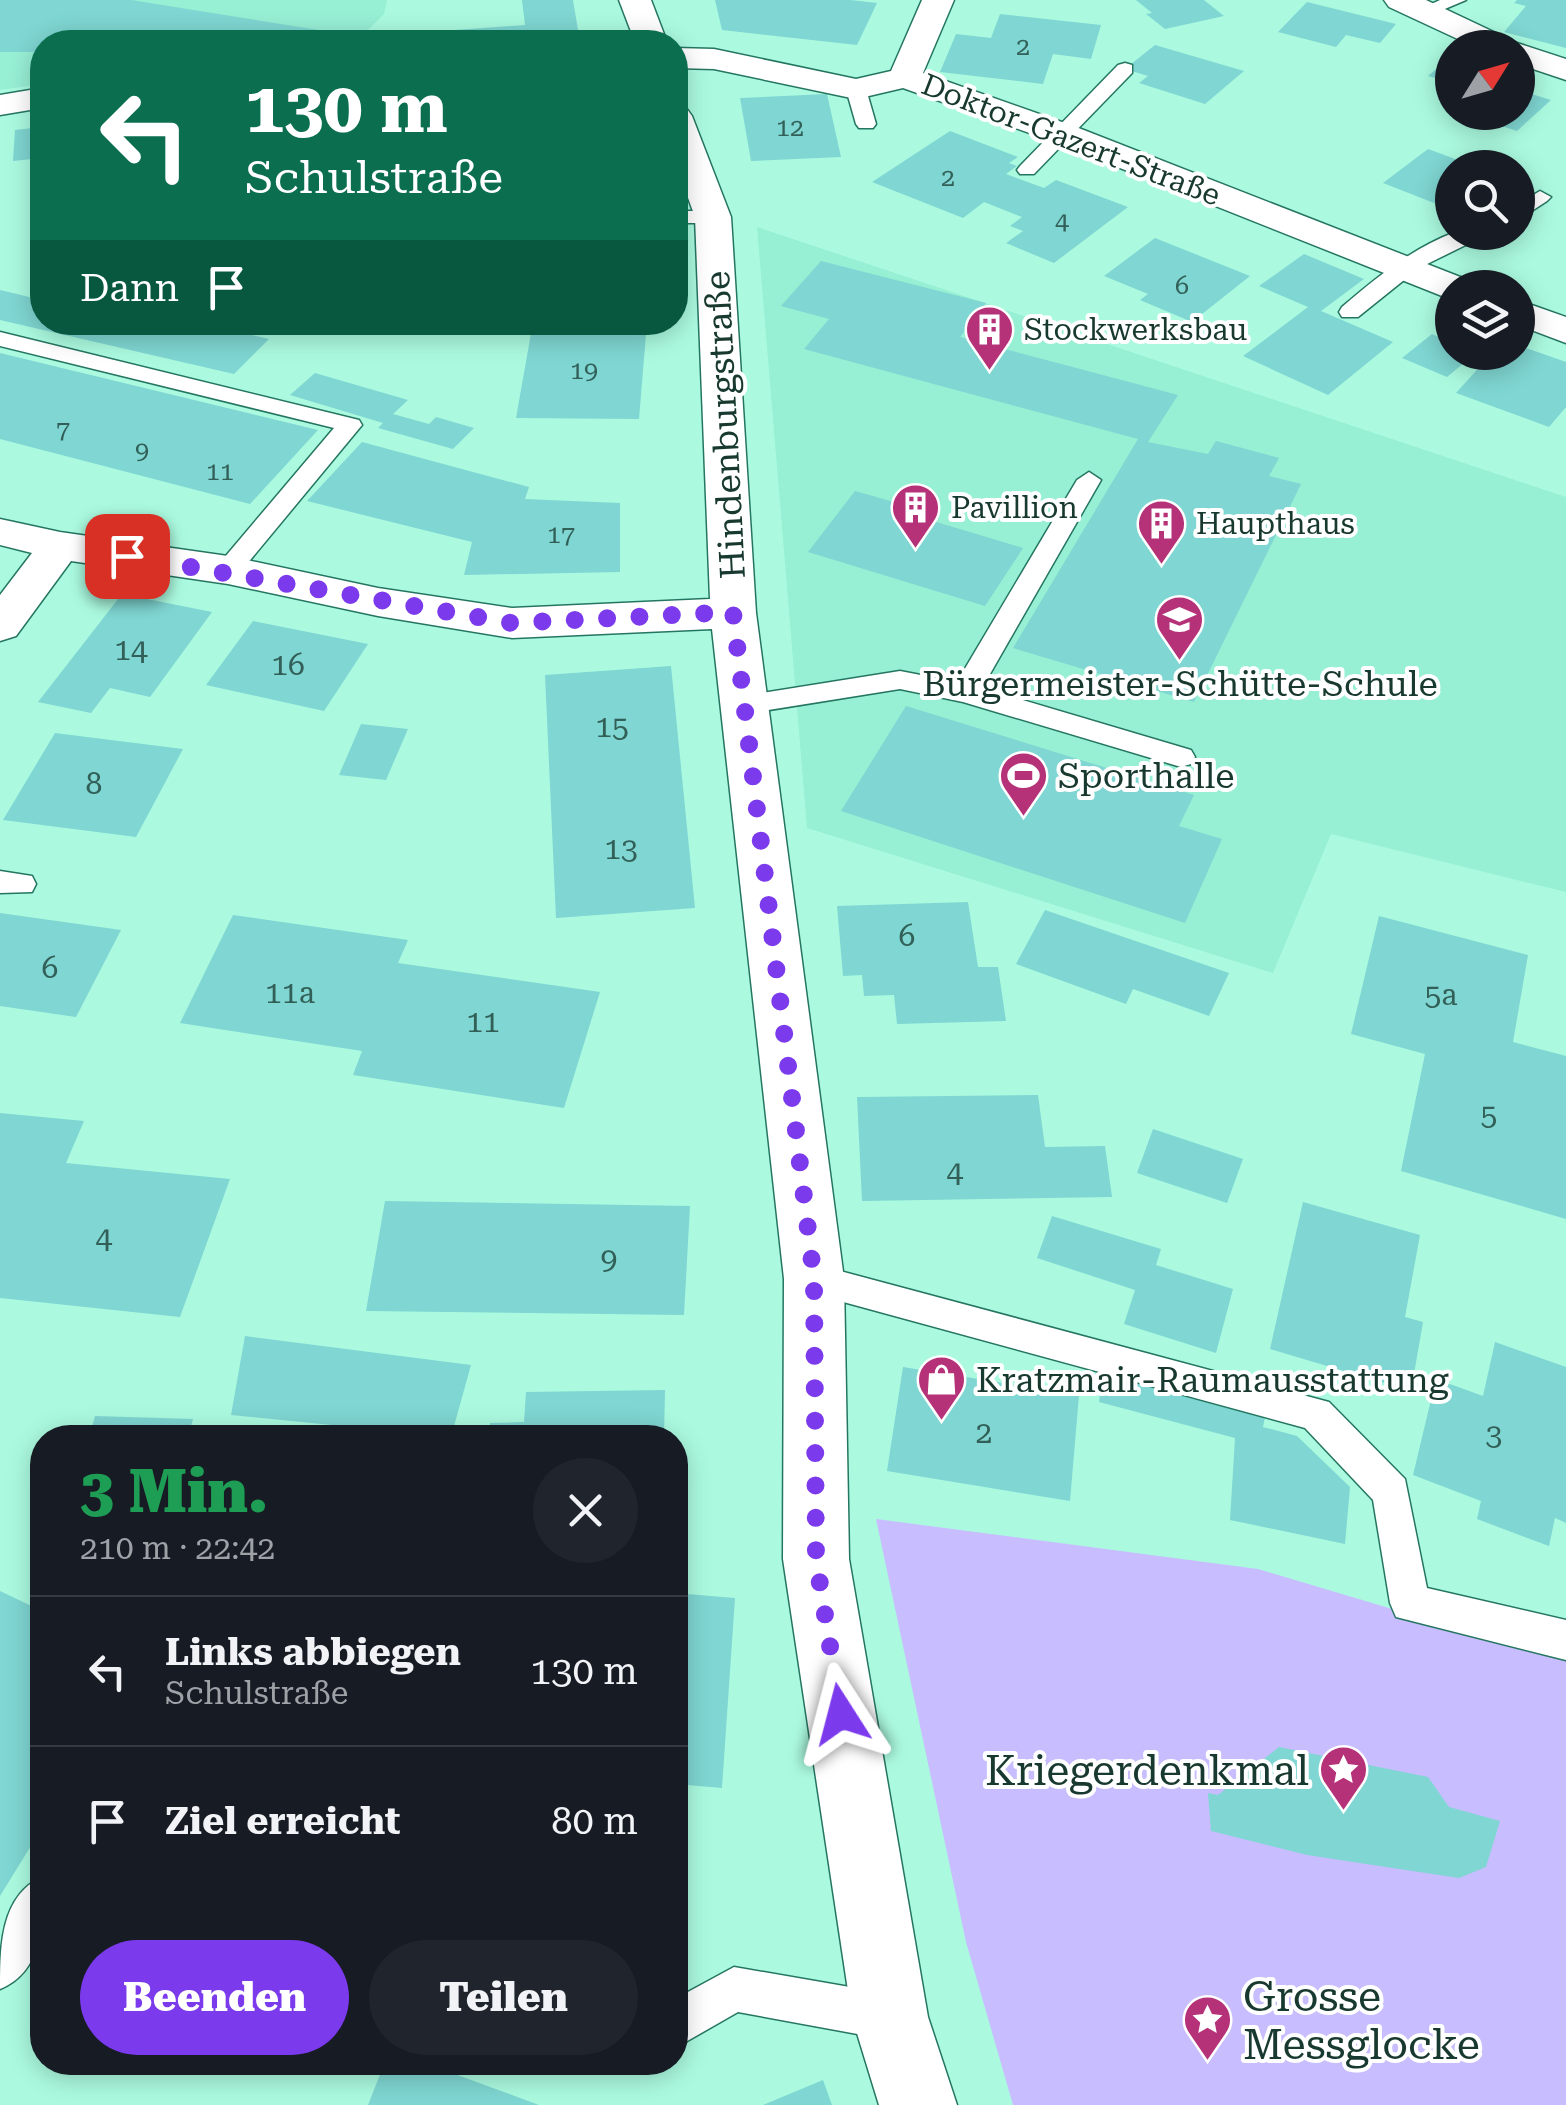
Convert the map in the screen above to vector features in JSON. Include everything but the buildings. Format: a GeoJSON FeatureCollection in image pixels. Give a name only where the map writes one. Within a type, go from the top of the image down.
{"type":"FeatureCollection","features":[{"type":"Feature","properties":{"kind":"street"},"geometry":{"type":"LineString","coordinates":[[635,0],[646,30]]}},
{"type":"Feature","properties":{"kind":"street"},"geometry":{"type":"LineString","coordinates":[[905,78],[938,0]]}},
{"type":"Feature","properties":{"kind":"street"},"geometry":{"type":"LineString","coordinates":[[1411,6],[1464,30]]}},
{"type":"Feature","properties":{"kind":"street","name":"Doktor-Gazert-Straße"},"geometry":{"type":"LineString","coordinates":[[688,58],[714,59],[856,89],[905,78],[1064,134],[1435,280]]}},
{"type":"Feature","properties":{"kind":"street"},"geometry":{"type":"LineString","coordinates":[[1535,58],[1566,70]]}},
{"type":"Feature","properties":{"kind":"street"},"geometry":{"type":"LineString","coordinates":[[0,106],[30,100]]}},
{"type":"Feature","properties":{"kind":"street","name":"Hindenburgstraße"},"geometry":{"type":"LineString","coordinates":[[688,185],[733,612],[814,1279],[816,1559],[890,2017],[918,2105]]}},
{"type":"Feature","properties":{"kind":"street"},"geometry":{"type":"LineString","coordinates":[[1535,319],[1566,331]]}},
{"type":"Feature","properties":{"kind":"street"},"geometry":{"type":"LineString","coordinates":[[0,532],[60,546],[228,570],[378,602],[512,623],[733,612]]}},
{"type":"Feature","properties":{"kind":"street"},"geometry":{"type":"LineString","coordinates":[[0,626],[60,546]]}},
{"type":"Feature","properties":{"kind":"lane"},"geometry":{"type":"LineString","coordinates":[[1411,6],[1458,0]]}},
{"type":"Feature","properties":{"kind":"lane"},"geometry":{"type":"LineString","coordinates":[[1027,170],[1125,69]]}},
{"type":"Feature","properties":{"kind":"lane"},"geometry":{"type":"LineString","coordinates":[[856,89],[866,124]]}},
{"type":"Feature","properties":{"kind":"lane"},"geometry":{"type":"LineString","coordinates":[[1535,200],[1540,196]]}},
{"type":"Feature","properties":{"kind":"lane"},"geometry":{"type":"LineString","coordinates":[[1350,312],[1402,267],[1435,248]]}},
{"type":"Feature","properties":{"kind":"lane"},"geometry":{"type":"LineString","coordinates":[[0,339],[350,424],[228,570]]}},
{"type":"Feature","properties":{"kind":"lane"},"geometry":{"type":"LineString","coordinates":[[965,692],[1089,480]]}},
{"type":"Feature","properties":{"kind":"lane"},"geometry":{"type":"LineString","coordinates":[[744,705],[900,680],[965,692],[1181,757]]}},
{"type":"Feature","properties":{"kind":"lane"},"geometry":{"type":"LineString","coordinates":[[814,1279],[1316,1414],[1391,1492],[1410,1603],[1566,1640]]}},
{"type":"Feature","properties":{"kind":"lane"},"geometry":{"type":"LineString","coordinates":[[0,1967],[30,1918]]}},
{"type":"Feature","properties":{"kind":"lane"},"geometry":{"type":"LineString","coordinates":[[688,2017],[734,1990],[890,2017]]}},
{"type":"Feature","properties":{"kind":"shaded area"},"geometry":{"type":"Polygon","coordinates":[[[0,0],[387,0],[384,14],[368,30],[30,30],[30,86],[0,90],[0,0]]]}},
{"type":"Feature","properties":{"kind":"shaded area","name":"Bürgermeister-Schütte-Schule"},"geometry":{"type":"Polygon","coordinates":[[[757,227],[1566,497],[1566,892],[1331,834],[1273,973],[807,828],[757,227]]]}},
{"type":"Feature","properties":{"kind":"shaded area"},"geometry":{"type":"Polygon","coordinates":[[[876,1519],[1258,1569],[1566,1661],[1566,2105],[1013,2105],[966,1942],[876,1519]]]}},
{"type":"Feature","properties":{"kind":"place","name":"Stockwerksbau"},"geometry":{"type":"Point","coordinates":[989,372]}},
{"type":"Feature","properties":{"kind":"place","name":"Pavillion"},"geometry":{"type":"Point","coordinates":[916,550]}},
{"type":"Feature","properties":{"kind":"place","name":"Haupthaus"},"geometry":{"type":"Point","coordinates":[1161,566]}},
{"type":"Feature","properties":{"kind":"place","name":"Bürgermeister-Schütte-Schule"},"geometry":{"type":"Point","coordinates":[1180,662]}},
{"type":"Feature","properties":{"kind":"place","name":"Sporthalle"},"geometry":{"type":"Point","coordinates":[1023,818]}},
{"type":"Feature","properties":{"kind":"place","name":"Kratzmair-Raumausstattung"},"geometry":{"type":"Point","coordinates":[941,1422]}},
{"type":"Feature","properties":{"kind":"place","name":"Kriegerdenkmal"},"geometry":{"type":"Point","coordinates":[1344,1812]}},
{"type":"Feature","properties":{"kind":"place","name":"Grosse Messglocke"},"geometry":{"type":"Point","coordinates":[1208,2062]}},
{"type":"Feature","properties":{"kind":"route"},"geometry":{"type":"LineString","coordinates":[[127,556],[228,570],[378,602],[512,623],[733,612],[814,1279],[816,1559],[841,1714]]}}]}
